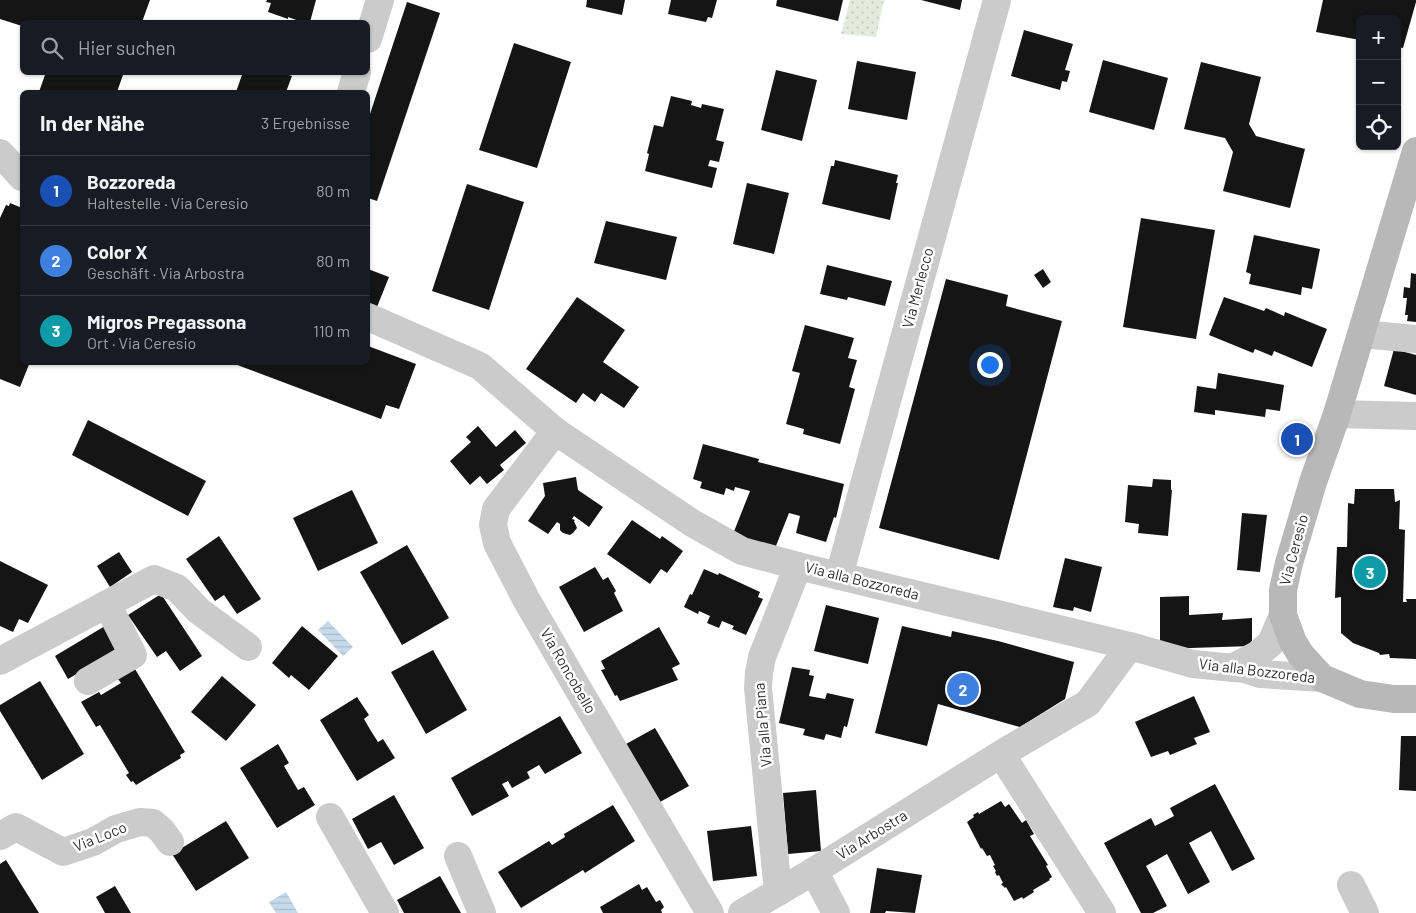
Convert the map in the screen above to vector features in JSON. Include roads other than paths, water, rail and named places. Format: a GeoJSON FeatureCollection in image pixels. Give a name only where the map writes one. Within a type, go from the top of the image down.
{"type":"FeatureCollection","features":[{"type":"Feature","properties":{"kind":"main road","name":"Via Ceresio"},"geometry":{"type":"LineString","coordinates":[[1322,678],[1301,655],[1293,642],[1283,615],[1283,590],[1313,482],[1362,334],[1408,208],[1416,151]]}},
{"type":"Feature","properties":{"kind":"main road","name":"Via alla Bozzoreda"},"geometry":{"type":"LineString","coordinates":[[1322,678],[1360,694],[1394,699],[1416,699]]}},
{"type":"Feature","properties":{"kind":"street"},"geometry":{"type":"LineString","coordinates":[[370,32],[380,0]]}},
{"type":"Feature","properties":{"kind":"street","name":"Via Merlecco"},"geometry":{"type":"LineString","coordinates":[[839,576],[997,0]]}},
{"type":"Feature","properties":{"kind":"street"},"geometry":{"type":"LineString","coordinates":[[352,90],[356,75]]}},
{"type":"Feature","properties":{"kind":"street"},"geometry":{"type":"LineString","coordinates":[[0,153],[20,175]]}},
{"type":"Feature","properties":{"kind":"street"},"geometry":{"type":"LineString","coordinates":[[0,175],[20,183]]}},
{"type":"Feature","properties":{"kind":"street","name":"Via alla Bozzoreda"},"geometry":{"type":"LineString","coordinates":[[370,317],[480,366],[555,430],[692,523],[722,541],[742,550],[798,566],[1130,646],[1193,664],[1232,668],[1260,674],[1322,678]]}},
{"type":"Feature","properties":{"kind":"street"},"geometry":{"type":"LineString","coordinates":[[1362,334],[1416,339]]}},
{"type":"Feature","properties":{"kind":"street"},"geometry":{"type":"LineString","coordinates":[[1337,414],[1416,416]]}},
{"type":"Feature","properties":{"kind":"street","name":"Via Roncobello"},"geometry":{"type":"LineString","coordinates":[[555,430],[496,509],[492,525],[497,543],[564,666],[710,913]]}},
{"type":"Feature","properties":{"kind":"street","name":"Via alla Piana"},"geometry":{"type":"LineString","coordinates":[[778,892],[758,688],[762,657],[798,566]]}},
{"type":"Feature","properties":{"kind":"street"},"geometry":{"type":"LineString","coordinates":[[0,661],[154,579],[177,588],[199,611],[248,647]]}},
{"type":"Feature","properties":{"kind":"street"},"geometry":{"type":"LineString","coordinates":[[88,681],[133,656],[107,604]]}},
{"type":"Feature","properties":{"kind":"street"},"geometry":{"type":"LineString","coordinates":[[1232,668],[1257,656],[1271,643],[1283,615]]}},
{"type":"Feature","properties":{"kind":"street","name":"Via Arbostra"},"geometry":{"type":"LineString","coordinates":[[742,913],[814,871],[1001,754],[1088,703],[1130,646]]}},
{"type":"Feature","properties":{"kind":"street"},"geometry":{"type":"LineString","coordinates":[[1001,754],[1102,913]]}},
{"type":"Feature","properties":{"kind":"street"},"geometry":{"type":"LineString","coordinates":[[330,817],[385,913]]}},
{"type":"Feature","properties":{"kind":"street","name":"Via Loco"},"geometry":{"type":"LineString","coordinates":[[0,836],[16,827],[63,852],[93,842],[116,828],[140,822],[153,823],[170,842]]}},
{"type":"Feature","properties":{"kind":"street"},"geometry":{"type":"LineString","coordinates":[[458,856],[482,913]]}},
{"type":"Feature","properties":{"kind":"street"},"geometry":{"type":"LineString","coordinates":[[814,871],[836,913]]}},
{"type":"Feature","properties":{"kind":"street"},"geometry":{"type":"LineString","coordinates":[[1351,885],[1365,913]]}},
{"type":"Feature","properties":{"kind":"water"},"geometry":{"type":"Polygon","coordinates":[[[328,621],[353,647],[343,656],[318,630],[328,621]]]}},
{"type":"Feature","properties":{"kind":"water"},"geometry":{"type":"Polygon","coordinates":[[[286,892],[298,913],[276,913],[269,902],[286,892]]]}},
{"type":"Feature","properties":{"kind":"place","name":"Bozzoreda"},"geometry":{"type":"Point","coordinates":[1297,439]}},
{"type":"Feature","properties":{"kind":"place","name":"Migros Pregassona"},"geometry":{"type":"Point","coordinates":[1370,572]}},
{"type":"Feature","properties":{"kind":"place","name":"Color X"},"geometry":{"type":"Point","coordinates":[963,689]}}]}
